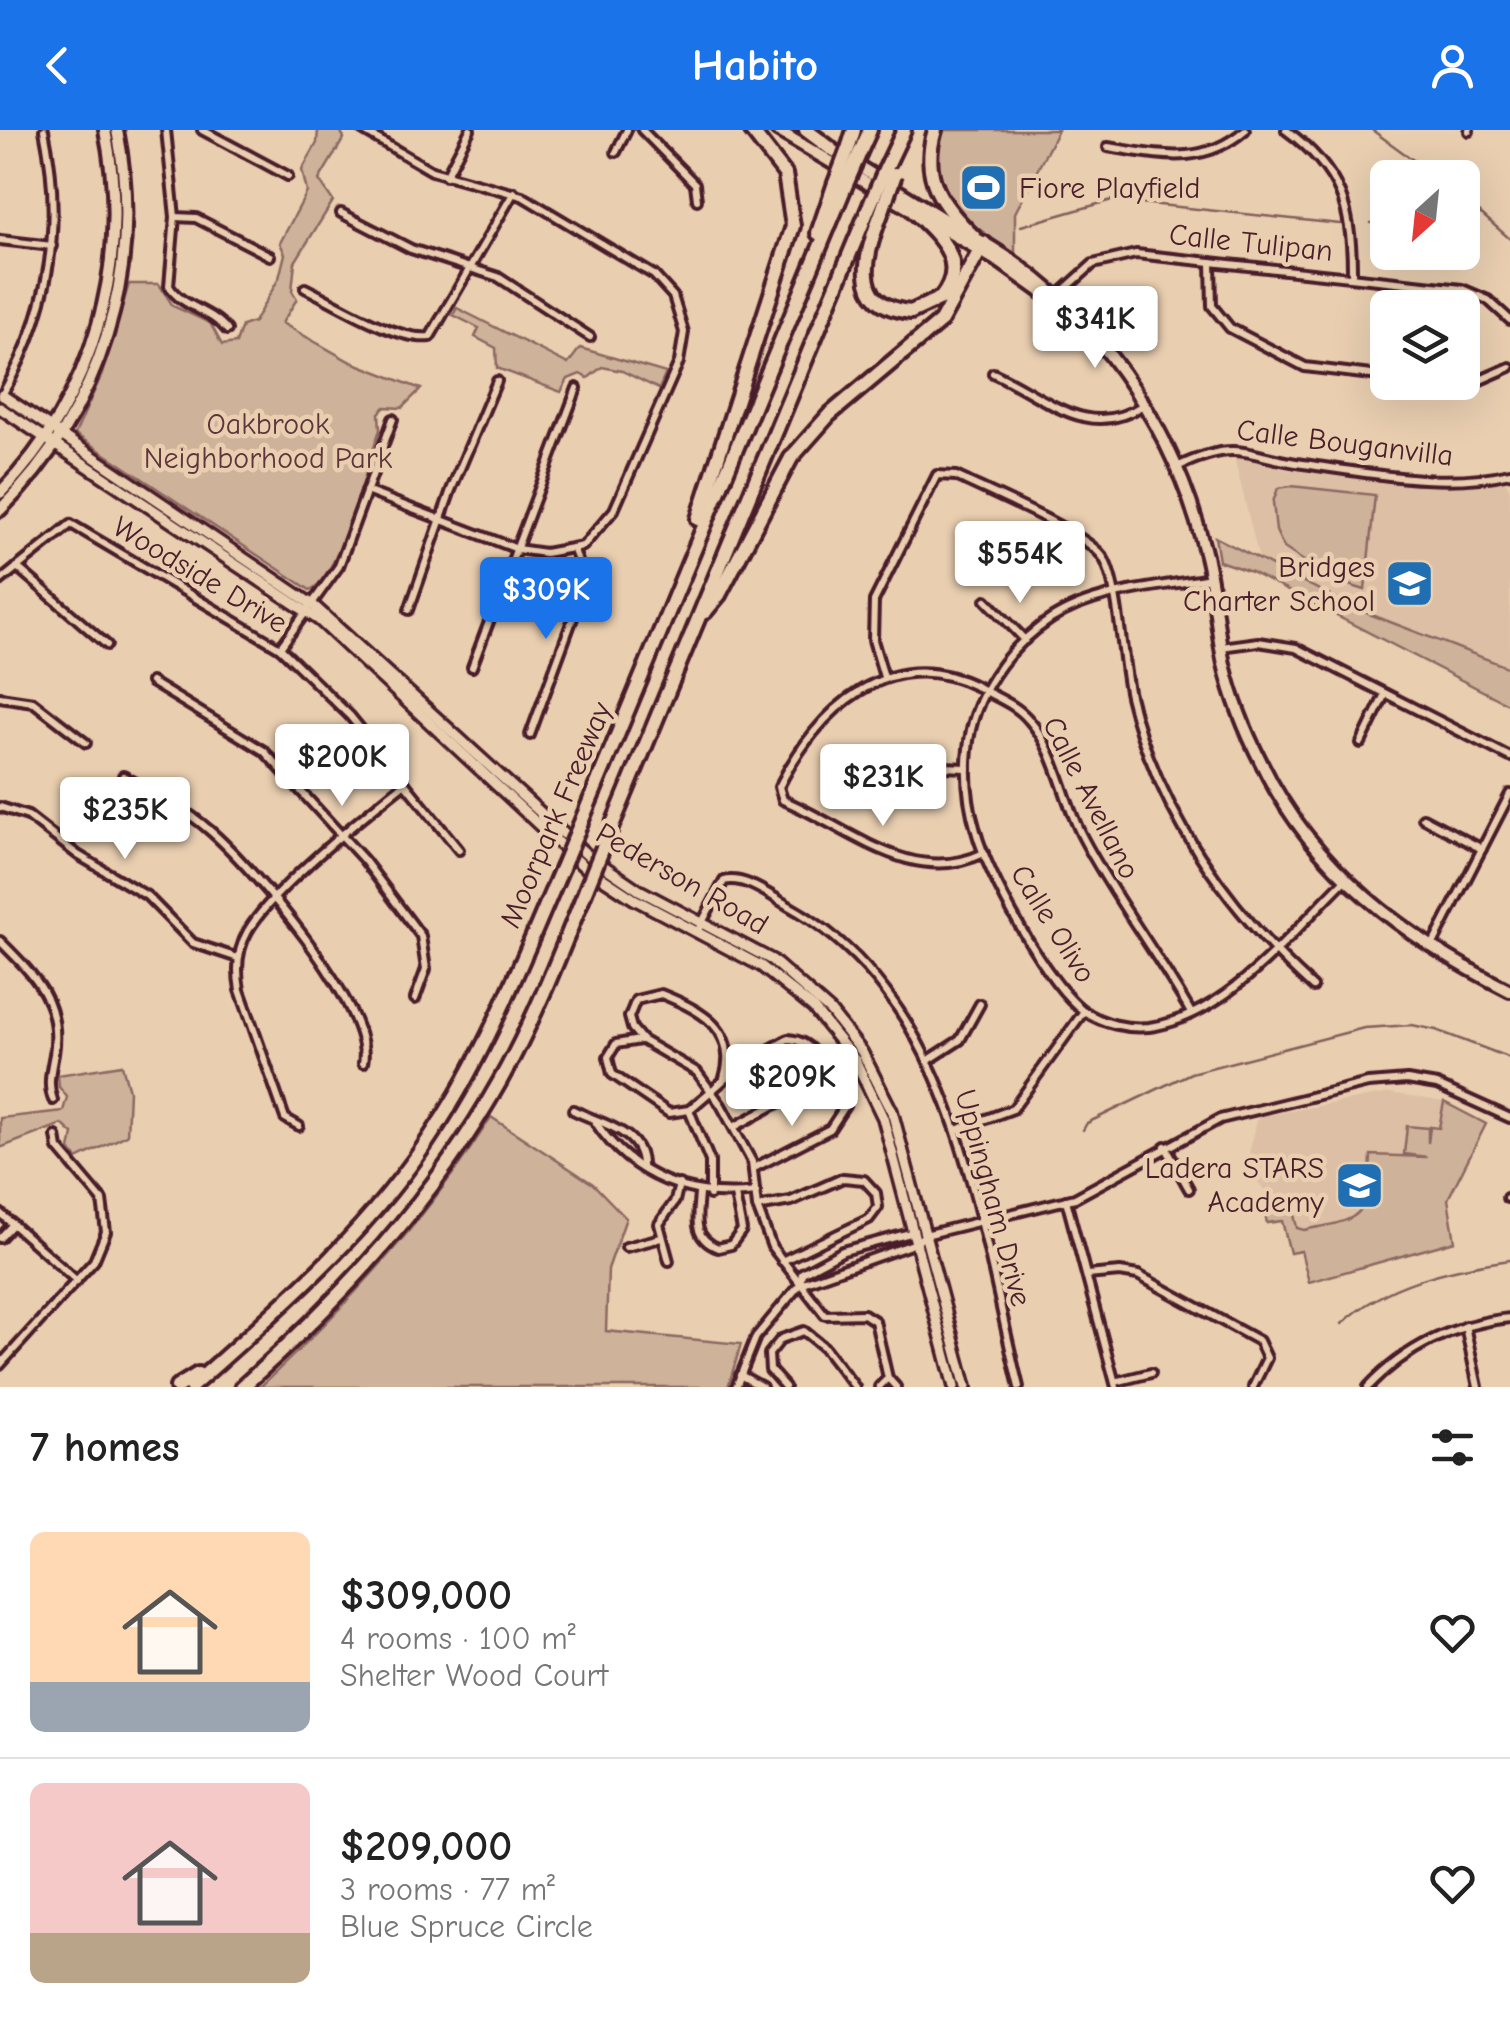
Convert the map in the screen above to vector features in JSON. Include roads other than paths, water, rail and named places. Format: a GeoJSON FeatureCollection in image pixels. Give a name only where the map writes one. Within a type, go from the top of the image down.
{"type":"FeatureCollection","features":[{"type":"Feature","properties":{"kind":"highway"},"geometry":{"type":"LineString","coordinates":[[651,654],[791,239],[793,213],[786,174],[750,130]]}},
{"type":"Feature","properties":{"kind":"highway"},"geometry":{"type":"LineString","coordinates":[[802,130],[830,148]]}},
{"type":"Feature","properties":{"kind":"highway"},"geometry":{"type":"LineString","coordinates":[[854,130],[854,149]]}},
{"type":"Feature","properties":{"kind":"highway","name":"Moorpark Freeway"},"geometry":{"type":"LineString","coordinates":[[191,1387],[334,1256],[435,1131],[492,1030],[782,337],[854,149],[870,130]]}},
{"type":"Feature","properties":{"kind":"highway"},"geometry":{"type":"LineString","coordinates":[[694,626],[719,595],[791,458],[829,415],[942,322],[980,244],[937,194],[930,162],[935,130]]}},
{"type":"Feature","properties":{"kind":"highway","name":"Moorpark Freeway"},"geometry":{"type":"LineString","coordinates":[[242,1387],[329,1306],[441,1174],[501,1080],[876,208],[901,136]]}},
{"type":"Feature","properties":{"kind":"highway"},"geometry":{"type":"LineString","coordinates":[[876,208],[866,259],[867,281],[883,302],[911,312],[941,298],[954,270],[948,247],[914,210]]}},
{"type":"Feature","properties":{"kind":"highway"},"geometry":{"type":"LineString","coordinates":[[177,1387],[214,1367]]}},
{"type":"Feature","properties":{"kind":"main road"},"geometry":{"type":"LineString","coordinates":[[0,494],[53,437],[87,359],[107,292],[114,226],[105,130]]}},
{"type":"Feature","properties":{"kind":"main road"},"geometry":{"type":"LineString","coordinates":[[0,510],[53,437],[99,362],[117,302],[126,213],[117,130]]}},
{"type":"Feature","properties":{"kind":"main road"},"geometry":{"type":"LineString","coordinates":[[777,130],[980,244]]}},
{"type":"Feature","properties":{"kind":"main road"},"geometry":{"type":"LineString","coordinates":[[830,148],[980,244],[1055,298],[1097,341],[1144,404],[1177,467],[1211,578],[1233,696],[1262,764],[1298,824],[1346,880],[1431,948],[1510,991]]}},
{"type":"Feature","properties":{"kind":"street"},"geometry":{"type":"LineString","coordinates":[[1,396],[35,328],[52,246],[54,196],[44,130]]}},
{"type":"Feature","properties":{"kind":"street"},"geometry":{"type":"LineString","coordinates":[[166,130],[175,216],[171,291],[218,318],[227,330]]}},
{"type":"Feature","properties":{"kind":"street"},"geometry":{"type":"LineString","coordinates":[[202,130],[288,176]]}},
{"type":"Feature","properties":{"kind":"street"},"geometry":{"type":"LineString","coordinates":[[362,130],[446,176],[514,192],[654,274],[673,296],[683,322],[679,362],[614,510],[596,535],[574,550],[545,553],[517,549],[366,492]]}},
{"type":"Feature","properties":{"kind":"street"},"geometry":{"type":"LineString","coordinates":[[446,176],[470,130]]}},
{"type":"Feature","properties":{"kind":"street"},"geometry":{"type":"LineString","coordinates":[[616,152],[627,130]]}},
{"type":"Feature","properties":{"kind":"street"},"geometry":{"type":"LineString","coordinates":[[642,130],[695,184],[697,200]]}},
{"type":"Feature","properties":{"kind":"street"},"geometry":{"type":"LineString","coordinates":[[1108,148],[1204,154],[1227,146],[1245,130]]}},
{"type":"Feature","properties":{"kind":"street"},"geometry":{"type":"LineString","coordinates":[[1286,130],[1325,165],[1346,206],[1352,229],[1352,276]]}},
{"type":"Feature","properties":{"kind":"street"},"geometry":{"type":"LineString","coordinates":[[305,288],[357,314],[424,338],[435,331],[514,192]]}},
{"type":"Feature","properties":{"kind":"street"},"geometry":{"type":"LineString","coordinates":[[341,213],[412,249],[498,277],[590,337]]}},
{"type":"Feature","properties":{"kind":"street"},"geometry":{"type":"LineString","coordinates":[[175,216],[206,222],[270,256]]}},
{"type":"Feature","properties":{"kind":"street"},"geometry":{"type":"LineString","coordinates":[[0,240],[52,246]]}},
{"type":"Feature","properties":{"kind":"street","name":"Calle Tulipan"},"geometry":{"type":"LineString","coordinates":[[1055,298],[1080,271],[1116,256],[1211,262],[1468,290],[1488,300],[1510,320]]}},
{"type":"Feature","properties":{"kind":"street"},"geometry":{"type":"LineString","coordinates":[[1211,262],[1212,306],[1230,328],[1305,367],[1370,375]]}},
{"type":"Feature","properties":{"kind":"street"},"geometry":{"type":"LineString","coordinates":[[1480,380],[1510,367]]}},
{"type":"Feature","properties":{"kind":"street"},"geometry":{"type":"LineString","coordinates":[[993,373],[1098,423],[1114,422],[1144,404]]}},
{"type":"Feature","properties":{"kind":"street"},"geometry":{"type":"LineString","coordinates":[[409,610],[497,381]]}},
{"type":"Feature","properties":{"kind":"street"},"geometry":{"type":"LineString","coordinates":[[472,667],[577,388]]}},
{"type":"Feature","properties":{"kind":"street","name":"Pederson Road"},"geometry":{"type":"LineString","coordinates":[[1,396],[53,437],[311,608],[373,654],[550,826],[624,881],[778,977],[844,1044],[884,1118],[913,1231],[920,1239],[966,1387]]}},
{"type":"Feature","properties":{"kind":"street","name":"Pederson Road"},"geometry":{"type":"LineString","coordinates":[[0,408],[53,437]]}},
{"type":"Feature","properties":{"kind":"street"},"geometry":{"type":"LineString","coordinates":[[280,648],[339,566],[392,419]]}},
{"type":"Feature","properties":{"kind":"street","name":"Calle Bouganvilla"},"geometry":{"type":"LineString","coordinates":[[1177,467],[1211,452],[1240,449],[1297,463],[1451,480],[1510,473]]}},
{"type":"Feature","properties":{"kind":"street"},"geometry":{"type":"LineString","coordinates":[[884,677],[873,640],[874,601],[931,485],[942,472],[1095,549],[1109,568],[1131,700],[1170,805],[1212,872],[1274,948],[1314,988]]}},
{"type":"Feature","properties":{"kind":"street","name":"Woodside Drive"},"geometry":{"type":"LineString","coordinates":[[17,567],[70,524],[280,648],[350,716],[459,850]]}},
{"type":"Feature","properties":{"kind":"street"},"geometry":{"type":"LineString","coordinates":[[530,735],[581,596],[582,573],[574,550]]}},
{"type":"Feature","properties":{"kind":"street"},"geometry":{"type":"LineString","coordinates":[[0,581],[17,567],[107,645]]}},
{"type":"Feature","properties":{"kind":"street","name":"Calle Olivo"},"geometry":{"type":"LineString","coordinates":[[1211,578],[1114,596],[1070,609],[1025,640],[985,692],[972,728],[968,798],[984,853],[1061,989],[1084,1011],[1131,1028],[1167,1023],[1191,1013],[1235,984],[1346,880]]}},
{"type":"Feature","properties":{"kind":"street"},"geometry":{"type":"LineString","coordinates":[[986,600],[1025,640]]}},
{"type":"Feature","properties":{"kind":"street"},"geometry":{"type":"LineString","coordinates":[[1221,647],[1278,643],[1510,757]]}},
{"type":"Feature","properties":{"kind":"street","name":"Calle Avellano"},"geometry":{"type":"LineString","coordinates":[[984,853],[960,864],[918,864],[778,794],[786,774],[830,713],[857,689],[884,677],[928,672],[985,692],[1018,710],[1042,739],[1069,810],[1114,896],[1191,1013]]}},
{"type":"Feature","properties":{"kind":"street"},"geometry":{"type":"LineString","coordinates":[[151,682],[264,751],[297,782],[421,936],[426,969],[415,998]]}},
{"type":"Feature","properties":{"kind":"street"},"geometry":{"type":"LineString","coordinates":[[1361,742],[1385,694]]}},
{"type":"Feature","properties":{"kind":"street"},"geometry":{"type":"LineString","coordinates":[[0,697],[33,702],[86,742]]}},
{"type":"Feature","properties":{"kind":"street"},"geometry":{"type":"LineString","coordinates":[[919,766],[967,768]]}},
{"type":"Feature","properties":{"kind":"street"},"geometry":{"type":"LineString","coordinates":[[123,776],[208,828],[309,940],[331,974],[366,1051],[363,1062]]}},
{"type":"Feature","properties":{"kind":"street"},"geometry":{"type":"LineString","coordinates":[[299,1126],[290,1123],[281,1107],[240,990],[238,958],[250,927],[273,901],[405,783]]}},
{"type":"Feature","properties":{"kind":"street"},"geometry":{"type":"LineString","coordinates":[[1431,948],[1510,794]]}},
{"type":"Feature","properties":{"kind":"street"},"geometry":{"type":"LineString","coordinates":[[0,807],[28,816],[78,856],[147,896],[193,943],[238,958]]}},
{"type":"Feature","properties":{"kind":"street"},"geometry":{"type":"LineString","coordinates":[[1423,818],[1482,848]]}},
{"type":"Feature","properties":{"kind":"street","name":"Uppingham Drive"},"geometry":{"type":"LineString","coordinates":[[700,927],[718,888],[732,879],[800,912],[839,942],[881,986],[928,1060],[956,1130],[1019,1387]]}},
{"type":"Feature","properties":{"kind":"street","name":"Pederson Road"},"geometry":{"type":"LineString","coordinates":[[700,927],[789,973],[849,1034],[892,1112],[954,1387]]}},
{"type":"Feature","properties":{"kind":"street"},"geometry":{"type":"LineString","coordinates":[[1,943],[42,985],[54,1007],[56,1036],[48,1089],[53,1100]]}},
{"type":"Feature","properties":{"kind":"street"},"geometry":{"type":"LineString","coordinates":[[724,1078],[730,1059],[722,1032],[669,997],[654,993],[636,1000],[630,1023],[642,1040],[691,1067],[712,1090],[734,1127],[754,1168],[757,1206],[765,1233],[782,1261],[825,1315],[858,1314],[872,1319],[888,1378],[896,1387]]}},
{"type":"Feature","properties":{"kind":"street"},"geometry":{"type":"LineString","coordinates":[[928,1060],[960,1040],[980,1004]]}},
{"type":"Feature","properties":{"kind":"street"},"geometry":{"type":"LineString","coordinates":[[956,1130],[998,1118],[1025,1098],[1084,1011]]}},
{"type":"Feature","properties":{"kind":"street"},"geometry":{"type":"LineString","coordinates":[[642,1040],[616,1044],[608,1058],[612,1074],[669,1112],[689,1110],[724,1078],[788,1040],[797,1040],[816,1055],[818,1072],[808,1086],[734,1127]]}},
{"type":"Feature","properties":{"kind":"street"},"geometry":{"type":"LineString","coordinates":[[800,1284],[978,1220],[1066,1200],[1220,1119],[1381,1081],[1438,1085],[1510,1118]]}},
{"type":"Feature","properties":{"kind":"street"},"geometry":{"type":"LineString","coordinates":[[754,1168],[830,1128],[845,1106],[829,1085],[808,1086]]}},
{"type":"Feature","properties":{"kind":"street"},"geometry":{"type":"LineString","coordinates":[[573,1110],[596,1123],[618,1128],[630,1138],[641,1154],[642,1170]]}},
{"type":"Feature","properties":{"kind":"street"},"geometry":{"type":"LineString","coordinates":[[689,1110],[710,1161],[710,1195]]}},
{"type":"Feature","properties":{"kind":"street"},"geometry":{"type":"LineString","coordinates":[[596,1123],[617,1150],[642,1170],[679,1182],[700,1194],[756,1192]]}},
{"type":"Feature","properties":{"kind":"street"},"geometry":{"type":"LineString","coordinates":[[0,1365],[102,1248],[106,1214],[95,1187],[58,1148],[56,1136]]}},
{"type":"Feature","properties":{"kind":"street"},"geometry":{"type":"LineString","coordinates":[[1165,1146],[1189,1189]]}},
{"type":"Feature","properties":{"kind":"street"},"geometry":{"type":"LineString","coordinates":[[757,1206],[791,1201],[844,1178],[864,1180],[876,1192],[878,1207],[869,1219],[782,1261]]}},
{"type":"Feature","properties":{"kind":"street"},"geometry":{"type":"LineString","coordinates":[[668,1261],[659,1224],[675,1201],[679,1182]]}},
{"type":"Feature","properties":{"kind":"street"},"geometry":{"type":"LineString","coordinates":[[700,1194],[698,1229],[704,1241],[718,1248],[732,1245],[741,1235],[743,1221],[734,1195]]}},
{"type":"Feature","properties":{"kind":"street"},"geometry":{"type":"LineString","coordinates":[[1066,1200],[1115,1384],[1151,1373]]}},
{"type":"Feature","properties":{"kind":"street"},"geometry":{"type":"LineString","coordinates":[[0,1213],[77,1280]]}},
{"type":"Feature","properties":{"kind":"street"},"geometry":{"type":"LineString","coordinates":[[0,1238],[12,1224]]}},
{"type":"Feature","properties":{"kind":"street"},"geometry":{"type":"LineString","coordinates":[[736,1387],[756,1336],[800,1284],[802,1274],[844,1251],[913,1231]]}},
{"type":"Feature","properties":{"kind":"street"},"geometry":{"type":"LineString","coordinates":[[626,1247],[660,1238]]}},
{"type":"Feature","properties":{"kind":"street"},"geometry":{"type":"LineString","coordinates":[[1088,1276],[1120,1272],[1138,1275],[1258,1341],[1267,1358],[1253,1387]]}},
{"type":"Feature","properties":{"kind":"street"},"geometry":{"type":"LineString","coordinates":[[1368,1387],[1414,1348],[1465,1326],[1510,1318]]}},
{"type":"Feature","properties":{"kind":"street"},"geometry":{"type":"LineString","coordinates":[[1465,1326],[1478,1387]]}},
{"type":"Feature","properties":{"kind":"street"},"geometry":{"type":"LineString","coordinates":[[785,1387],[770,1370],[769,1354],[780,1339],[804,1332],[824,1347],[855,1387]]}},
{"type":"Feature","properties":{"kind":"street"},"geometry":{"type":"LineString","coordinates":[[740,1375],[762,1387]]}},
{"type":"Feature","properties":{"kind":"street"},"geometry":{"type":"LineString","coordinates":[[878,1387],[888,1378]]}},
{"type":"Feature","properties":{"kind":"waterway"},"geometry":{"type":"LineString","coordinates":[[1372,130],[1413,160]]}},
{"type":"Feature","properties":{"kind":"waterway"},"geometry":{"type":"LineString","coordinates":[[1021,226],[1112,200],[1340,224]]}},
{"type":"Feature","properties":{"kind":"waterway"},"geometry":{"type":"LineString","coordinates":[[1480,213],[1510,239]]}},
{"type":"Feature","properties":{"kind":"waterway"},"geometry":{"type":"LineString","coordinates":[[1083,1130],[1087,1123],[1191,1073],[1364,1028],[1412,1025],[1510,1058]]}},
{"type":"Feature","properties":{"kind":"waterway"},"geometry":{"type":"LineString","coordinates":[[1342,1324],[1398,1288],[1442,1273],[1510,1260]]}},
{"type":"Feature","properties":{"kind":"place","name":"Fiore Playfield"},"geometry":{"type":"Point","coordinates":[984,188]}},
{"type":"Feature","properties":{"kind":"place","name":"Bridges Charter School"},"geometry":{"type":"Point","coordinates":[1410,584]}},
{"type":"Feature","properties":{"kind":"place","name":"Ladera STARS Academy"},"geometry":{"type":"Point","coordinates":[1359,1185]}},
{"type":"Feature","properties":{"kind":"park label","name":"Oakbrook Neighborhood Park"},"geometry":{"type":"Point","coordinates":[268,441]}}]}
